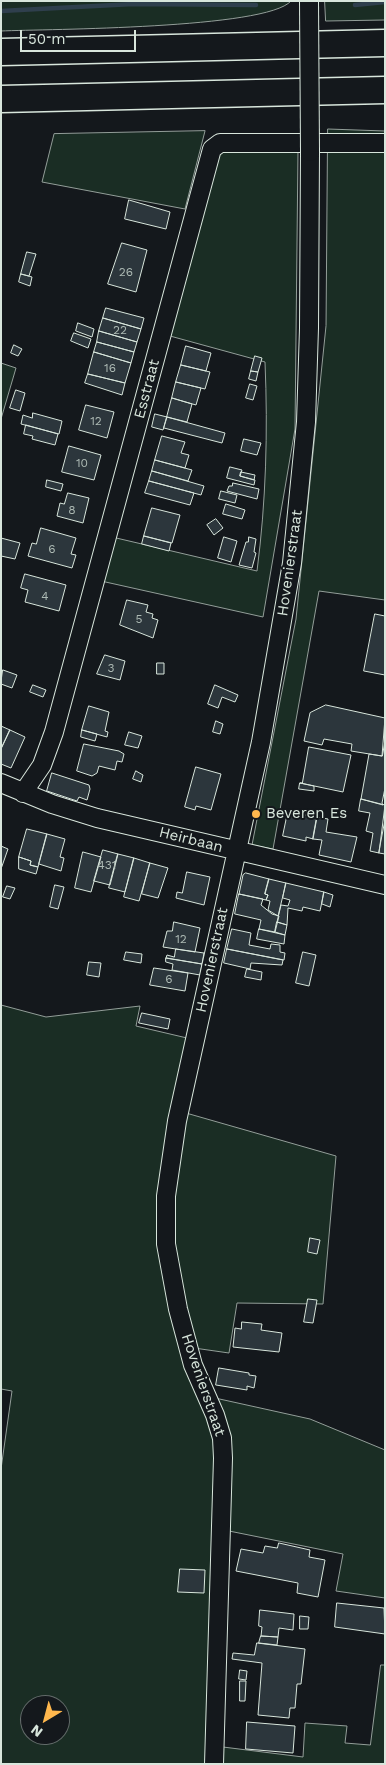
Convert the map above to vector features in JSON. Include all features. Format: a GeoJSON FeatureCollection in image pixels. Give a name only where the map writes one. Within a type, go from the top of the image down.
{"type":"FeatureCollection","features":[{"type":"Feature","properties":{"kind":"highway"},"geometry":{"type":"LineString","coordinates":[[1,52],[385,43]]}},
{"type":"Feature","properties":{"kind":"highway"},"geometry":{"type":"LineString","coordinates":[[1,99],[385,90]]}},
{"type":"Feature","properties":{"kind":"street","name":"Hovenierstraat"},"geometry":{"type":"LineString","coordinates":[[214,1764],[222,1438],[215,1415],[193,1365],[178,1309],[166,1244],[166,1196],[177,1120],[261,742],[292,563],[306,422],[309,328],[309,1]]}},
{"type":"Feature","properties":{"kind":"street","name":"Esstraat"},"geometry":{"type":"LineString","coordinates":[[23,793],[42,765],[54,732],[212,149],[220,143],[385,142]]}},
{"type":"Feature","properties":{"kind":"street","name":"Heirbaan"},"geometry":{"type":"LineString","coordinates":[[1,783],[52,804],[97,818],[385,885]]}},
{"type":"Feature","properties":{"kind":"green space"},"geometry":{"type":"Polygon","coordinates":[[[1,1],[291,1],[273,10],[242,17],[201,22],[154,26],[1,31],[1,1]]]}},
{"type":"Feature","properties":{"kind":"green space"},"geometry":{"type":"Polygon","coordinates":[[[325,1],[385,1],[385,20],[326,21],[325,1]]]}},
{"type":"Feature","properties":{"kind":"green space"},"geometry":{"type":"Polygon","coordinates":[[[328,129],[385,131],[385,600],[319,591],[273,849],[252,845],[296,619],[326,326],[328,129]]]}},
{"type":"Feature","properties":{"kind":"green space"},"geometry":{"type":"Polygon","coordinates":[[[205,131],[185,209],[42,182],[54,134],[205,131]]]}},
{"type":"Feature","properties":{"kind":"green space"},"geometry":{"type":"Polygon","coordinates":[[[216,148],[298,150],[295,429],[263,617],[101,581],[112,537],[257,571],[266,467],[265,362],[170,336],[216,148]]]}},
{"type":"Feature","properties":{"kind":"green space"},"geometry":{"type":"Polygon","coordinates":[[[1,363],[16,368],[1,419],[1,363]]]}},
{"type":"Feature","properties":{"kind":"green space"},"geometry":{"type":"Polygon","coordinates":[[[1,1005],[46,1017],[140,1006],[136,1026],[187,1038],[158,1216],[211,1428],[216,1458],[207,1764],[1,1764],[1,1469],[12,1391],[1,1389],[1,1005]]]}},
{"type":"Feature","properties":{"kind":"green space"},"geometry":{"type":"Polygon","coordinates":[[[186,1113],[336,1156],[323,1304],[237,1303],[229,1353],[194,1348],[173,1244],[176,1173],[186,1113]]]}},
{"type":"Feature","properties":{"kind":"green space"},"geometry":{"type":"Polygon","coordinates":[[[215,1398],[310,1419],[385,1450],[385,1598],[336,1591],[343,1554],[229,1531],[215,1398]]]}},
{"type":"Feature","properties":{"kind":"green space"},"geometry":{"type":"Polygon","coordinates":[[[381,1665],[385,1665],[385,1764],[223,1764],[223,1747],[303,1757],[305,1723],[347,1726],[345,1743],[370,1745],[381,1665]]]}},
{"type":"Feature","properties":{"kind":"building"},"geometry":{"type":"Polygon","coordinates":[[[129,200],[170,212],[166,229],[125,219],[129,200]]]}},
{"type":"Feature","properties":{"kind":"building"},"geometry":{"type":"Polygon","coordinates":[[[122,243],[147,250],[136,292],[108,284],[122,243]]]}},
{"type":"Feature","properties":{"kind":"building"},"geometry":{"type":"Polygon","coordinates":[[[27,252],[36,254],[29,276],[21,274],[27,252]]]}},
{"type":"Feature","properties":{"kind":"building"},"geometry":{"type":"Polygon","coordinates":[[[21,274],[32,277],[30,286],[19,282],[21,274]]]}},
{"type":"Feature","properties":{"kind":"building"},"geometry":{"type":"Polygon","coordinates":[[[106,308],[144,318],[141,329],[103,318],[106,308]]]}},
{"type":"Feature","properties":{"kind":"building"},"geometry":{"type":"Polygon","coordinates":[[[103,318],[141,329],[137,342],[99,331],[103,318]]]}},
{"type":"Feature","properties":{"kind":"building"},"geometry":{"type":"Polygon","coordinates":[[[78,323],[94,329],[92,337],[76,331],[78,323]]]}},
{"type":"Feature","properties":{"kind":"building"},"geometry":{"type":"Polygon","coordinates":[[[99,331],[137,342],[134,352],[97,342],[99,331]]]}},
{"type":"Feature","properties":{"kind":"building"},"geometry":{"type":"Polygon","coordinates":[[[74,333],[91,339],[88,348],[71,341],[74,333]]]}},
{"type":"Feature","properties":{"kind":"building"},"geometry":{"type":"Polygon","coordinates":[[[97,342],[134,352],[131,363],[94,352],[97,342]]]}},
{"type":"Feature","properties":{"kind":"building"},"geometry":{"type":"Polygon","coordinates":[[[14,345],[22,349],[18,356],[11,353],[14,345]]]}},
{"type":"Feature","properties":{"kind":"building"},"geometry":{"type":"Polygon","coordinates":[[[186,346],[211,353],[206,371],[181,365],[186,346]]]}},
{"type":"Feature","properties":{"kind":"building"},"geometry":{"type":"Polygon","coordinates":[[[94,352],[131,363],[125,383],[88,374],[94,352]]]}},
{"type":"Feature","properties":{"kind":"building"},"geometry":{"type":"Polygon","coordinates":[[[255,356],[262,358],[258,372],[251,371],[255,356]]]}},
{"type":"Feature","properties":{"kind":"building"},"geometry":{"type":"Polygon","coordinates":[[[181,365],[210,372],[205,389],[176,382],[181,365]]]}},
{"type":"Feature","properties":{"kind":"building"},"geometry":{"type":"Polygon","coordinates":[[[251,371],[258,372],[256,381],[249,379],[251,371]]]}},
{"type":"Feature","properties":{"kind":"building"},"geometry":{"type":"Polygon","coordinates":[[[88,374],[125,383],[122,395],[85,383],[88,374]]]}},
{"type":"Feature","properties":{"kind":"building"},"geometry":{"type":"Polygon","coordinates":[[[176,382],[201,388],[196,405],[172,398],[176,382]]]}},
{"type":"Feature","properties":{"kind":"building"},"geometry":{"type":"Polygon","coordinates":[[[250,384],[257,386],[253,400],[246,398],[250,384]]]}},
{"type":"Feature","properties":{"kind":"building"},"geometry":{"type":"Polygon","coordinates":[[[16,390],[25,393],[20,411],[10,408],[16,390]]]}},
{"type":"Feature","properties":{"kind":"building"},"geometry":{"type":"Polygon","coordinates":[[[172,398],[192,404],[187,422],[167,417],[172,398]]]}},
{"type":"Feature","properties":{"kind":"building"},"geometry":{"type":"Polygon","coordinates":[[[86,405],[114,412],[107,438],[79,430],[86,405]]]}},
{"type":"Feature","properties":{"kind":"building"},"geometry":{"type":"Polygon","coordinates":[[[33,413],[62,421],[59,434],[21,424],[23,415],[32,418],[33,413]]]}},
{"type":"Feature","properties":{"kind":"building"},"geometry":{"type":"Polygon","coordinates":[[[155,414],[167,417],[163,430],[152,427],[155,414]]]}},
{"type":"Feature","properties":{"kind":"building"},"geometry":{"type":"Polygon","coordinates":[[[167,417],[225,433],[222,443],[164,428],[167,417]]]}},
{"type":"Feature","properties":{"kind":"building"},"geometry":{"type":"Polygon","coordinates":[[[26,425],[58,434],[55,445],[32,439],[33,436],[24,434],[26,425]]]}},
{"type":"Feature","properties":{"kind":"building"},"geometry":{"type":"Polygon","coordinates":[[[162,436],[185,442],[181,453],[189,455],[185,468],[155,460],[162,436]]]}},
{"type":"Feature","properties":{"kind":"building"},"geometry":{"type":"Polygon","coordinates":[[[244,439],[261,443],[257,455],[241,451],[244,439]]]}},
{"type":"Feature","properties":{"kind":"building"},"geometry":{"type":"Polygon","coordinates":[[[69,446],[101,455],[94,480],[62,472],[69,446]]]}},
{"type":"Feature","properties":{"kind":"building"},"geometry":{"type":"Polygon","coordinates":[[[155,460],[192,470],[188,481],[152,471],[155,460]]]}},
{"type":"Feature","properties":{"kind":"building"},"geometry":{"type":"Polygon","coordinates":[[[230,467],[242,470],[240,476],[255,480],[254,485],[227,478],[230,467]]]}},
{"type":"Feature","properties":{"kind":"building"},"geometry":{"type":"Polygon","coordinates":[[[152,471],[204,486],[201,495],[149,481],[152,471]]]}},
{"type":"Feature","properties":{"kind":"building"},"geometry":{"type":"Polygon","coordinates":[[[241,472],[255,475],[254,480],[240,476],[241,472]]]}},
{"type":"Feature","properties":{"kind":"building"},"geometry":{"type":"Polygon","coordinates":[[[47,480],[63,484],[61,491],[46,487],[47,480]]]}},
{"type":"Feature","properties":{"kind":"building"},"geometry":{"type":"Polygon","coordinates":[[[149,481],[194,493],[190,505],[145,493],[149,481]]]}},
{"type":"Feature","properties":{"kind":"building"},"geometry":{"type":"Polygon","coordinates":[[[233,483],[259,489],[257,499],[227,491],[233,483]]]}},
{"type":"Feature","properties":{"kind":"building"},"geometry":{"type":"Polygon","coordinates":[[[221,491],[237,495],[235,503],[219,499],[221,491]]]}},
{"type":"Feature","properties":{"kind":"building"},"geometry":{"type":"Polygon","coordinates":[[[68,493],[89,498],[83,523],[57,516],[60,503],[64,504],[68,493]]]}},
{"type":"Feature","properties":{"kind":"building"},"geometry":{"type":"Polygon","coordinates":[[[226,504],[245,510],[242,519],[223,514],[226,504]]]}},
{"type":"Feature","properties":{"kind":"building"},"geometry":{"type":"Polygon","coordinates":[[[152,508],[180,515],[172,543],[144,536],[152,508]]]}},
{"type":"Feature","properties":{"kind":"building"},"geometry":{"type":"Polygon","coordinates":[[[216,519],[223,528],[214,535],[207,525],[216,519]]]}},
{"type":"Feature","properties":{"kind":"building"},"geometry":{"type":"Polygon","coordinates":[[[41,528],[76,538],[71,554],[76,555],[72,568],[28,556],[32,543],[36,544],[41,528]]]}},
{"type":"Feature","properties":{"kind":"building"},"geometry":{"type":"Polygon","coordinates":[[[144,536],[171,543],[169,551],[142,544],[144,536]]]}},
{"type":"Feature","properties":{"kind":"building"},"geometry":{"type":"Polygon","coordinates":[[[224,537],[237,541],[231,562],[218,558],[224,537]]]}},
{"type":"Feature","properties":{"kind":"building"},"geometry":{"type":"Polygon","coordinates":[[[249,537],[256,539],[254,552],[256,553],[252,568],[239,565],[249,537]]]}},
{"type":"Feature","properties":{"kind":"building"},"geometry":{"type":"Polygon","coordinates":[[[1,538],[20,543],[15,559],[1,556],[1,538]]]}},
{"type":"Feature","properties":{"kind":"building"},"geometry":{"type":"Polygon","coordinates":[[[25,574],[66,585],[59,611],[25,602],[28,590],[21,588],[25,574]]]}},
{"type":"Feature","properties":{"kind":"building"},"geometry":{"type":"Polygon","coordinates":[[[127,600],[148,605],[146,612],[153,614],[152,618],[158,620],[153,638],[120,625],[127,600]]]}},
{"type":"Feature","properties":{"kind":"building"},"geometry":{"type":"Polygon","coordinates":[[[375,614],[385,616],[385,675],[364,671],[375,614]]]}},
{"type":"Feature","properties":{"kind":"building"},"geometry":{"type":"Polygon","coordinates":[[[105,655],[125,661],[120,680],[97,674],[105,655]]]}},
{"type":"Feature","properties":{"kind":"building"},"geometry":{"type":"Polygon","coordinates":[[[157,663],[164,663],[164,674],[157,674],[157,663]]]}},
{"type":"Feature","properties":{"kind":"building"},"geometry":{"type":"Polygon","coordinates":[[[3,670],[17,675],[12,688],[1,684],[3,670]]]}},
{"type":"Feature","properties":{"kind":"building"},"geometry":{"type":"Polygon","coordinates":[[[33,685],[46,690],[43,697],[30,692],[33,685]]]}},
{"type":"Feature","properties":{"kind":"building"},"geometry":{"type":"Polygon","coordinates":[[[215,685],[238,695],[235,702],[222,697],[218,708],[208,704],[215,685]]]}},
{"type":"Feature","properties":{"kind":"building"},"geometry":{"type":"Polygon","coordinates":[[[326,705],[385,718],[382,756],[351,751],[352,744],[324,739],[322,745],[304,741],[310,713],[326,705]]]}},
{"type":"Feature","properties":{"kind":"building"},"geometry":{"type":"Polygon","coordinates":[[[89,706],[109,712],[105,731],[108,732],[107,737],[82,730],[89,706]]]}},
{"type":"Feature","properties":{"kind":"building"},"geometry":{"type":"Polygon","coordinates":[[[216,721],[223,724],[220,734],[213,732],[216,721]]]}},
{"type":"Feature","properties":{"kind":"building"},"geometry":{"type":"Polygon","coordinates":[[[1,726],[10,730],[1,749],[1,726]]]}},
{"type":"Feature","properties":{"kind":"building"},"geometry":{"type":"Polygon","coordinates":[[[10,730],[25,737],[11,768],[1,764],[1,749],[10,730]]]}},
{"type":"Feature","properties":{"kind":"building"},"geometry":{"type":"Polygon","coordinates":[[[82,730],[97,734],[95,741],[81,737],[82,730]]]}},
{"type":"Feature","properties":{"kind":"building"},"geometry":{"type":"Polygon","coordinates":[[[129,732],[142,736],[138,748],[125,745],[129,732]]]}},
{"type":"Feature","properties":{"kind":"building"},"geometry":{"type":"Polygon","coordinates":[[[385,741],[383,805],[361,799],[369,754],[382,756],[385,741]]]}},
{"type":"Feature","properties":{"kind":"building"},"geometry":{"type":"Polygon","coordinates":[[[84,744],[119,751],[124,754],[122,762],[117,761],[115,770],[99,766],[97,773],[92,776],[77,771],[84,744]]]}},
{"type":"Feature","properties":{"kind":"building"},"geometry":{"type":"Polygon","coordinates":[[[309,747],[351,755],[343,792],[300,783],[302,783],[309,747]]]}},
{"type":"Feature","properties":{"kind":"building"},"geometry":{"type":"Polygon","coordinates":[[[196,767],[221,774],[211,810],[196,806],[195,810],[185,807],[196,767]]]}},
{"type":"Feature","properties":{"kind":"building"},"geometry":{"type":"Polygon","coordinates":[[[136,771],[143,775],[141,782],[133,779],[136,771]]]}},
{"type":"Feature","properties":{"kind":"building"},"geometry":{"type":"Polygon","coordinates":[[[52,773],[89,785],[90,789],[87,800],[79,797],[77,801],[47,791],[52,773]]]}},
{"type":"Feature","properties":{"kind":"building"},"geometry":{"type":"Polygon","coordinates":[[[300,783],[314,786],[314,791],[299,789],[300,783]]]}},
{"type":"Feature","properties":{"kind":"building"},"geometry":{"type":"Polygon","coordinates":[[[361,799],[385,805],[379,853],[370,851],[373,833],[366,831],[370,813],[359,811],[361,799]]]}},
{"type":"Feature","properties":{"kind":"building"},"geometry":{"type":"Polygon","coordinates":[[[288,812],[317,817],[313,839],[306,837],[306,841],[283,836],[288,812]]]}},
{"type":"Feature","properties":{"kind":"building"},"geometry":{"type":"Polygon","coordinates":[[[317,817],[328,819],[326,832],[357,837],[351,862],[319,855],[322,840],[313,839],[317,817]]]}},
{"type":"Feature","properties":{"kind":"building"},"geometry":{"type":"Polygon","coordinates":[[[385,820],[385,854],[379,853],[385,820]]]}},
{"type":"Feature","properties":{"kind":"building"},"geometry":{"type":"Polygon","coordinates":[[[27,829],[47,834],[38,867],[30,865],[31,861],[19,857],[27,829]]]}},
{"type":"Feature","properties":{"kind":"building"},"geometry":{"type":"Polygon","coordinates":[[[47,834],[65,839],[60,857],[64,858],[61,871],[39,864],[47,834]]]}},
{"type":"Feature","properties":{"kind":"building"},"geometry":{"type":"Polygon","coordinates":[[[1,846],[8,849],[1,869],[1,846]]]}},
{"type":"Feature","properties":{"kind":"building"},"geometry":{"type":"Polygon","coordinates":[[[103,850],[118,854],[110,885],[94,881],[103,850]]]}},
{"type":"Feature","properties":{"kind":"building"},"geometry":{"type":"Polygon","coordinates":[[[83,852],[101,857],[91,892],[75,888],[83,852]]]}},
{"type":"Feature","properties":{"kind":"building"},"geometry":{"type":"Polygon","coordinates":[[[118,854],[134,858],[125,892],[109,888],[118,854]]]}},
{"type":"Feature","properties":{"kind":"building"},"geometry":{"type":"Polygon","coordinates":[[[19,857],[31,861],[30,865],[38,867],[36,874],[19,869],[19,857]]]}},
{"type":"Feature","properties":{"kind":"building"},"geometry":{"type":"Polygon","coordinates":[[[134,858],[150,863],[139,901],[124,897],[134,858]]]}},
{"type":"Feature","properties":{"kind":"building"},"geometry":{"type":"Polygon","coordinates":[[[150,863],[168,868],[158,898],[142,894],[150,863]]]}},
{"type":"Feature","properties":{"kind":"building"},"geometry":{"type":"Polygon","coordinates":[[[187,872],[210,877],[204,905],[176,898],[177,892],[182,893],[187,872]]]}},
{"type":"Feature","properties":{"kind":"building"},"geometry":{"type":"Polygon","coordinates":[[[246,873],[269,879],[265,894],[268,895],[266,900],[239,894],[243,875],[246,873]]]}},
{"type":"Feature","properties":{"kind":"building"},"geometry":{"type":"Polygon","coordinates":[[[269,879],[286,883],[278,916],[268,910],[270,901],[266,900],[268,895],[265,894],[269,879]]]}},
{"type":"Feature","properties":{"kind":"building"},"geometry":{"type":"Polygon","coordinates":[[[286,883],[324,892],[320,911],[303,907],[302,911],[288,908],[287,925],[277,922],[281,905],[288,906],[290,900],[283,898],[286,883]]]}},
{"type":"Feature","properties":{"kind":"building"},"geometry":{"type":"Polygon","coordinates":[[[55,885],[64,887],[58,909],[50,907],[55,885]]]}},
{"type":"Feature","properties":{"kind":"building"},"geometry":{"type":"Polygon","coordinates":[[[7,886],[15,888],[10,899],[3,897],[7,886]]]}},
{"type":"Feature","properties":{"kind":"building"},"geometry":{"type":"Polygon","coordinates":[[[324,892],[333,895],[330,907],[322,904],[324,892]]]}},
{"type":"Feature","properties":{"kind":"building"},"geometry":{"type":"Polygon","coordinates":[[[239,894],[263,899],[261,905],[272,914],[279,916],[275,932],[259,929],[261,920],[235,914],[239,894]]]}},
{"type":"Feature","properties":{"kind":"building"},"geometry":{"type":"Polygon","coordinates":[[[174,922],[200,928],[195,952],[163,947],[167,931],[172,931],[174,922]]]}},
{"type":"Feature","properties":{"kind":"building"},"geometry":{"type":"Polygon","coordinates":[[[277,922],[287,925],[285,935],[275,932],[277,922]]]}},
{"type":"Feature","properties":{"kind":"building"},"geometry":{"type":"Polygon","coordinates":[[[232,929],[251,933],[249,945],[270,949],[271,944],[280,945],[280,952],[285,953],[284,960],[227,949],[232,929]]]}},
{"type":"Feature","properties":{"kind":"building"},"geometry":{"type":"Polygon","coordinates":[[[259,929],[285,935],[284,944],[257,939],[259,929]]]}},
{"type":"Feature","properties":{"kind":"building"},"geometry":{"type":"Polygon","coordinates":[[[176,949],[204,953],[202,964],[166,958],[167,955],[174,957],[176,949]]]}},
{"type":"Feature","properties":{"kind":"building"},"geometry":{"type":"Polygon","coordinates":[[[227,949],[283,960],[282,965],[251,963],[250,969],[224,963],[227,949]]]}},
{"type":"Feature","properties":{"kind":"building"},"geometry":{"type":"Polygon","coordinates":[[[126,952],[142,954],[141,963],[124,960],[126,952]]]}},
{"type":"Feature","properties":{"kind":"building"},"geometry":{"type":"Polygon","coordinates":[[[303,952],[316,955],[309,986],[296,983],[303,952]]]}},
{"type":"Feature","properties":{"kind":"building"},"geometry":{"type":"Polygon","coordinates":[[[166,958],[202,964],[200,975],[172,970],[173,964],[166,962],[166,958]]]}},
{"type":"Feature","properties":{"kind":"building"},"geometry":{"type":"Polygon","coordinates":[[[89,962],[101,963],[99,977],[87,975],[89,962]]]}},
{"type":"Feature","properties":{"kind":"building"},"geometry":{"type":"Polygon","coordinates":[[[154,968],[188,973],[185,991],[150,985],[154,968]]]}},
{"type":"Feature","properties":{"kind":"building"},"geometry":{"type":"Polygon","coordinates":[[[247,969],[262,972],[261,980],[245,977],[247,969]]]}},
{"type":"Feature","properties":{"kind":"building"},"geometry":{"type":"Polygon","coordinates":[[[142,1013],[170,1019],[168,1029],[139,1023],[142,1013]]]}},
{"type":"Feature","properties":{"kind":"building"},"geometry":{"type":"Polygon","coordinates":[[[310,1238],[320,1240],[317,1254],[308,1252],[310,1238]]]}},
{"type":"Feature","properties":{"kind":"building"},"geometry":{"type":"Polygon","coordinates":[[[308,1299],[317,1300],[313,1323],[304,1322],[308,1299]]]}},
{"type":"Feature","properties":{"kind":"building"},"geometry":{"type":"Polygon","coordinates":[[[242,1322],[262,1324],[261,1330],[282,1333],[279,1352],[233,1347],[235,1328],[241,1329],[242,1322]]]}},
{"type":"Feature","properties":{"kind":"building"},"geometry":{"type":"Polygon","coordinates":[[[219,1368],[256,1376],[254,1388],[247,1386],[247,1390],[216,1385],[219,1368]]]}},
{"type":"Feature","properties":{"kind":"building"},"geometry":{"type":"Polygon","coordinates":[[[279,1543],[310,1550],[309,1557],[325,1560],[318,1597],[297,1593],[298,1583],[236,1571],[241,1549],[263,1553],[265,1546],[277,1548],[279,1543]]]}},
{"type":"Feature","properties":{"kind":"building"},"geometry":{"type":"Polygon","coordinates":[[[180,1569],[205,1570],[204,1593],[178,1592],[180,1569]]]}},
{"type":"Feature","properties":{"kind":"building"},"geometry":{"type":"Polygon","coordinates":[[[337,1603],[384,1608],[385,1634],[335,1627],[337,1603]]]}},
{"type":"Feature","properties":{"kind":"building"},"geometry":{"type":"Polygon","coordinates":[[[260,1610],[294,1614],[293,1630],[279,1628],[278,1637],[261,1636],[262,1627],[259,1626],[260,1610]]]}},
{"type":"Feature","properties":{"kind":"building"},"geometry":{"type":"Polygon","coordinates":[[[300,1616],[309,1617],[308,1629],[300,1629],[300,1616]]]}},
{"type":"Feature","properties":{"kind":"building"},"geometry":{"type":"Polygon","coordinates":[[[261,1636],[278,1637],[277,1645],[259,1643],[261,1636]]]}},
{"type":"Feature","properties":{"kind":"building"},"geometry":{"type":"Polygon","coordinates":[[[257,1643],[305,1649],[301,1684],[297,1684],[295,1708],[290,1708],[289,1718],[258,1715],[262,1663],[232,1659],[233,1653],[254,1655],[257,1643]]]}},
{"type":"Feature","properties":{"kind":"building"},"geometry":{"type":"Polygon","coordinates":[[[240,1670],[247,1671],[246,1680],[239,1679],[240,1670]]]}},
{"type":"Feature","properties":{"kind":"building"},"geometry":{"type":"Polygon","coordinates":[[[240,1681],[246,1681],[245,1701],[240,1701],[240,1681]]]}},
{"type":"Feature","properties":{"kind":"building"},"geometry":{"type":"Polygon","coordinates":[[[247,1722],[295,1726],[293,1753],[246,1749],[247,1722]]]}},
{"type":"Feature","properties":{"kind":"waterway"},"geometry":{"type":"LineString","coordinates":[[355,5],[385,2]]}},
{"type":"Feature","properties":{"kind":"waterway"},"geometry":{"type":"LineString","coordinates":[[1,11],[133,4],[256,5]]}},
{"type":"Feature","properties":{"kind":"place","name":"Beveren Es"},"geometry":{"type":"Point","coordinates":[256,814]}}]}
